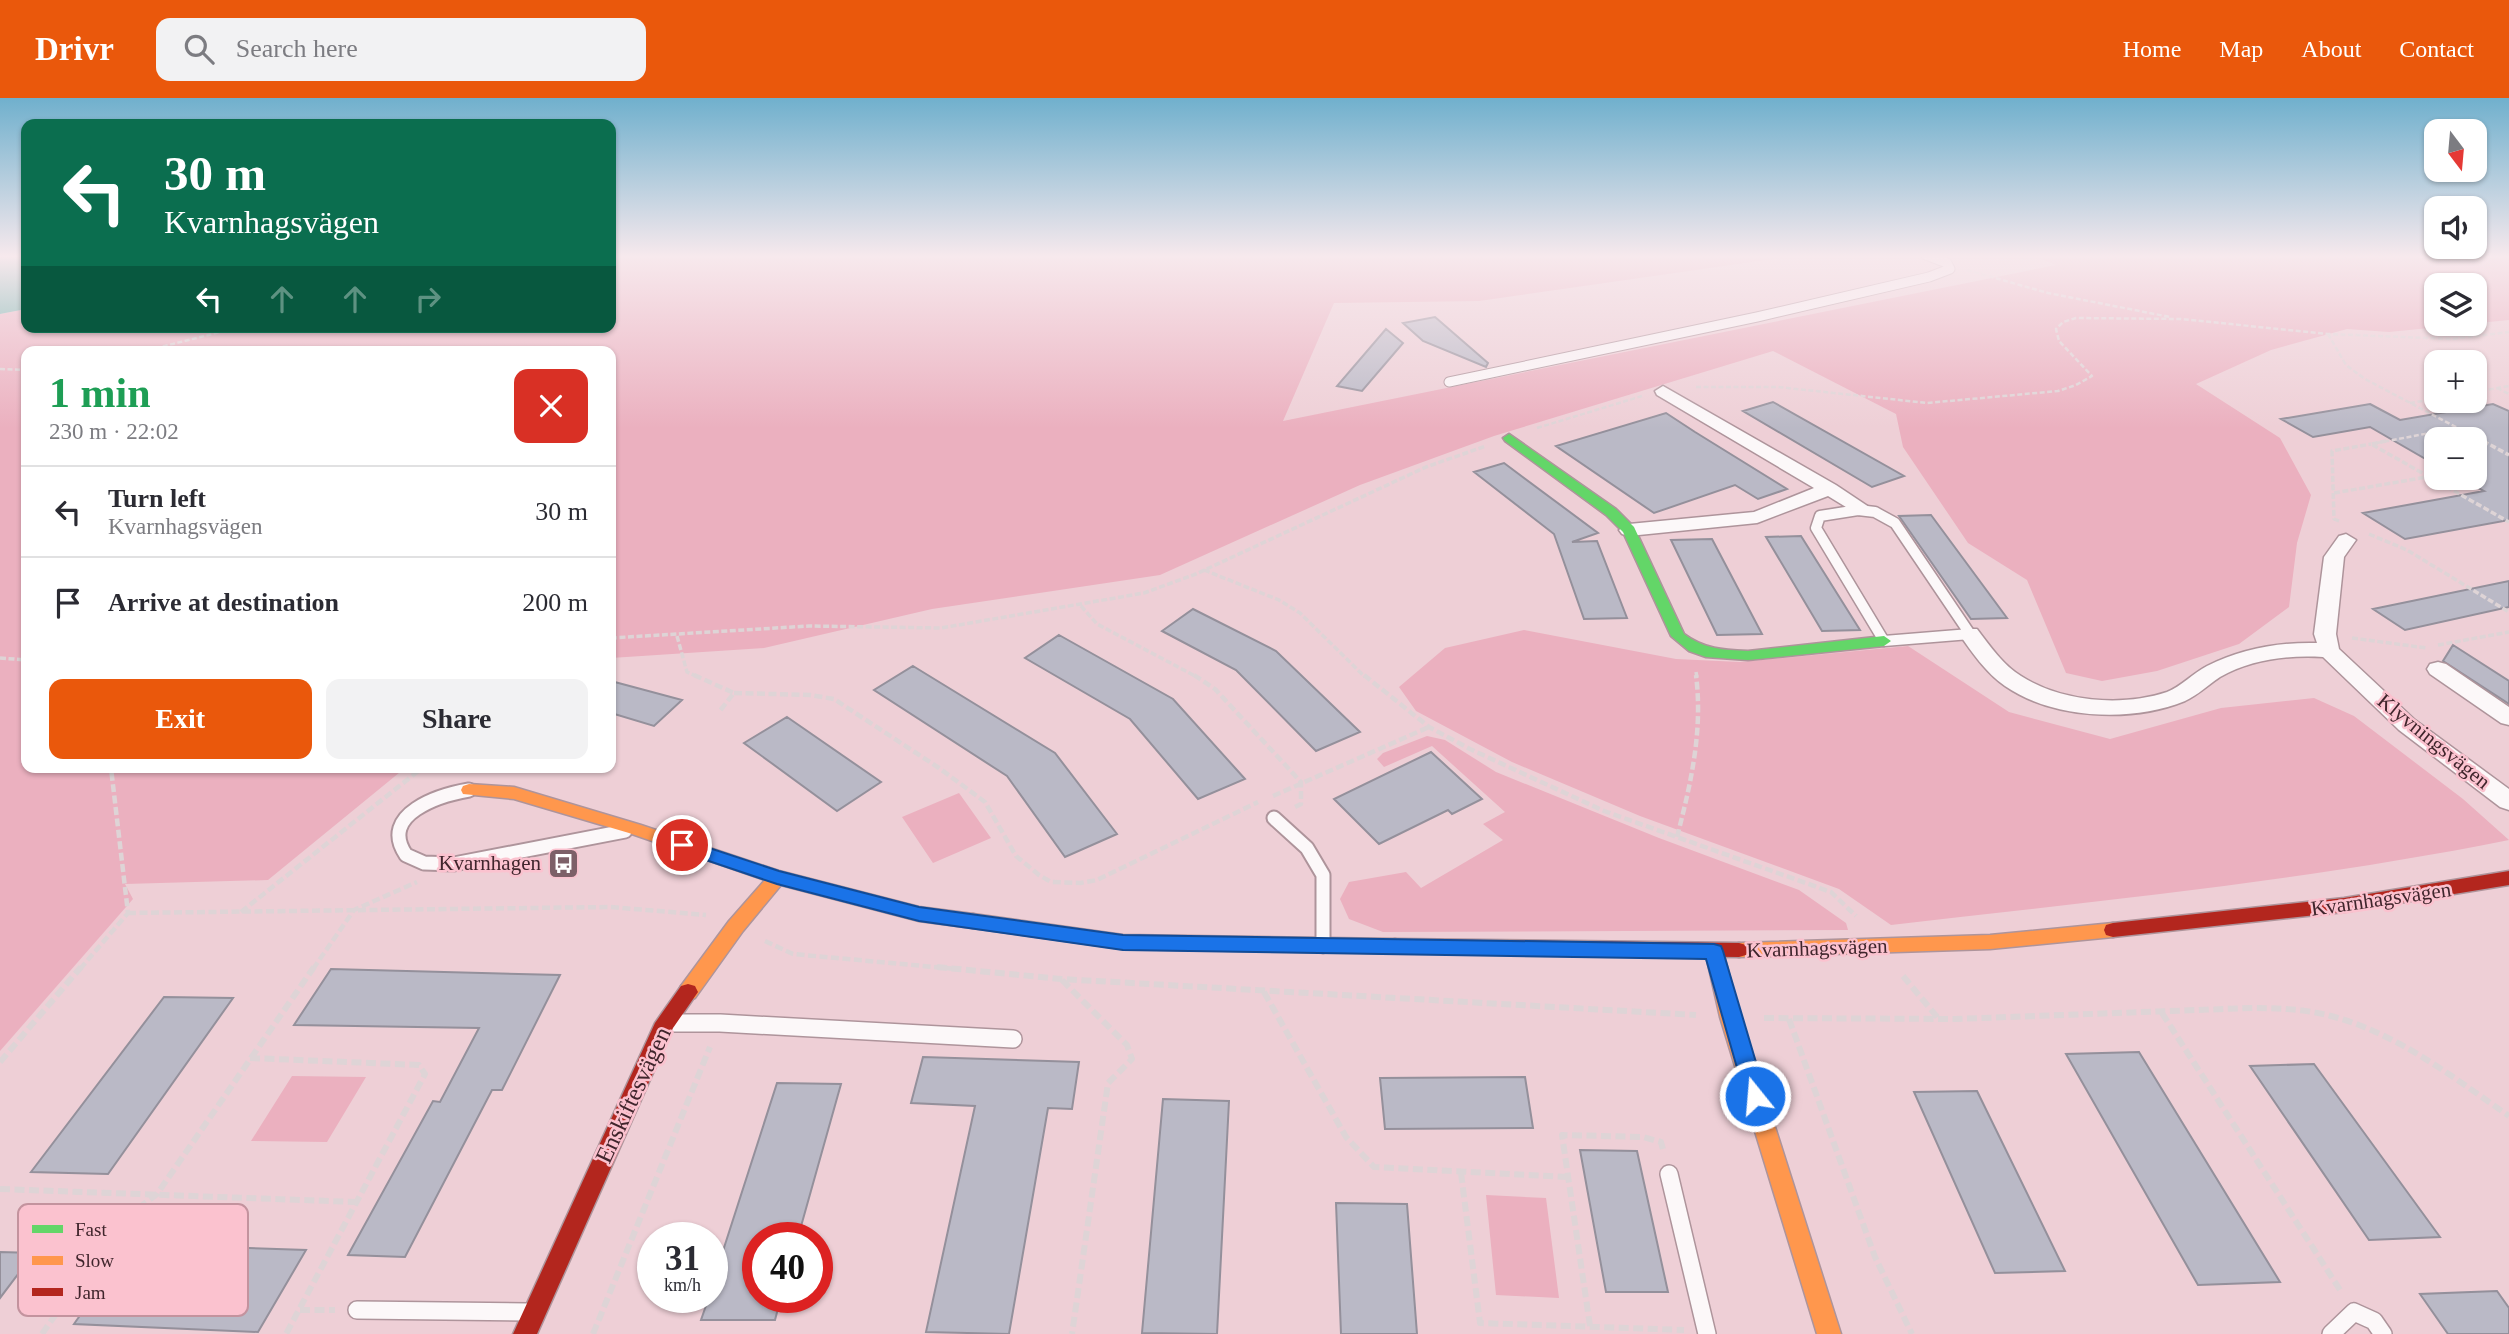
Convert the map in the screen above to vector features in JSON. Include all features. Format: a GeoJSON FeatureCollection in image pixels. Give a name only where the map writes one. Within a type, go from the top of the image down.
{"type":"FeatureCollection","features":[{"type":"Feature","properties":{"kind":"street"},"geometry":{"type":"LineString","coordinates":[[1663,391],[1866,511]]}},
{"type":"Feature","properties":{"kind":"street"},"geometry":{"type":"LineString","coordinates":[[1509,438],[1611,512],[1629,530],[1678,636],[1691,647],[1709,653],[1779,653],[1884,642]]}},
{"type":"Feature","properties":{"kind":"street"},"geometry":{"type":"LineString","coordinates":[[1629,530],[1757,517],[1782,510],[1829,489]]}},
{"type":"Feature","properties":{"kind":"street"},"geometry":{"type":"LineString","coordinates":[[1970,634],[1992,662],[2014,682],[2046,697],[2094,707],[2135,707],[2177,696],[2213,672],[2274,650],[2327,643],[2334,557],[2350,531]]}},
{"type":"Feature","properties":{"kind":"street","name":"Klyvningsvägen"},"geometry":{"type":"LineString","coordinates":[[2327,643],[2407,725],[2504,792]]}},
{"type":"Feature","properties":{"kind":"street"},"geometry":{"type":"LineString","coordinates":[[2438,669],[2509,718]]}},
{"type":"Feature","properties":{"kind":"street","name":"Kvarnhagsvägen"},"geometry":{"type":"LineString","coordinates":[[469,790],[514,793],[635,829],[777,877],[919,914],[1123,943],[1714,951],[1990,942],[2344,905],[2509,878]]}},
{"type":"Feature","properties":{"kind":"street","name":"Enskiftesvägen"},"geometry":{"type":"LineString","coordinates":[[525,1334],[665,1023],[736,926],[777,877]]}},
{"type":"Feature","properties":{"kind":"street"},"geometry":{"type":"LineString","coordinates":[[1714,951],[1730,1017],[1829,1334]]}},
{"type":"Feature","properties":{"kind":"lane"},"geometry":{"type":"LineString","coordinates":[[1449,382],[1776,313]]}},
{"type":"Feature","properties":{"kind":"lane"},"geometry":{"type":"LineString","coordinates":[[1866,511],[1875,512],[1895,523],[1970,634],[1884,642],[1816,528],[1820,516],[1866,511]]}},
{"type":"Feature","properties":{"kind":"lane"},"geometry":{"type":"LineString","coordinates":[[469,790],[445,794],[421,804],[400,827],[399,840],[404,852],[412,860],[428,864],[462,862],[635,829]]}},
{"type":"Feature","properties":{"kind":"lane"},"geometry":{"type":"LineString","coordinates":[[1274,818],[1307,849],[1323,875],[1323,946]]}},
{"type":"Feature","properties":{"kind":"lane"},"geometry":{"type":"LineString","coordinates":[[665,1023],[720,1023],[1013,1039]]}},
{"type":"Feature","properties":{"kind":"lane"},"geometry":{"type":"LineString","coordinates":[[1669,1174],[1707,1333]]}},
{"type":"Feature","properties":{"kind":"lane"},"geometry":{"type":"LineString","coordinates":[[357,1310],[534,1312]]}},
{"type":"Feature","properties":{"kind":"lane"},"geometry":{"type":"LineString","coordinates":[[2331,1334],[2354,1312],[2374,1321],[2383,1334]]}},
{"type":"Feature","properties":{"kind":"path"},"geometry":{"type":"LineString","coordinates":[[2149,313],[2181,319],[2328,334],[2452,338],[2509,332]]}},
{"type":"Feature","properties":{"kind":"path"},"geometry":{"type":"LineString","coordinates":[[616,638],[809,626],[941,628],[1144,593],[1203,570],[1426,467],[1604,406],[1663,391],[1708,386],[1763,386],[1915,402],[1952,403],[2056,391],[2084,383],[2091,376],[2059,341],[2056,329],[2063,322],[2076,318],[2181,319]]}},
{"type":"Feature","properties":{"kind":"path"},"geometry":{"type":"LineString","coordinates":[[165,346],[216,333]]}},
{"type":"Feature","properties":{"kind":"path"},"geometry":{"type":"LineString","coordinates":[[2328,334],[2346,365],[2365,379],[2454,427]]}},
{"type":"Feature","properties":{"kind":"path"},"geometry":{"type":"LineString","coordinates":[[0,369],[21,370]]}},
{"type":"Feature","properties":{"kind":"path"},"geometry":{"type":"LineString","coordinates":[[2487,390],[2509,386]]}},
{"type":"Feature","properties":{"kind":"path"},"geometry":{"type":"LineString","coordinates":[[2497,388],[2509,394]]}},
{"type":"Feature","properties":{"kind":"path"},"geometry":{"type":"LineString","coordinates":[[2410,403],[2424,400]]}},
{"type":"Feature","properties":{"kind":"path"},"geometry":{"type":"LineString","coordinates":[[2424,434],[2332,452],[2334,519],[2350,531],[2407,550],[2509,612]]}},
{"type":"Feature","properties":{"kind":"path"},"geometry":{"type":"LineString","coordinates":[[2371,444],[2424,474]]}},
{"type":"Feature","properties":{"kind":"path"},"geometry":{"type":"LineString","coordinates":[[2487,444],[2509,456]]}},
{"type":"Feature","properties":{"kind":"path"},"geometry":{"type":"LineString","coordinates":[[2334,493],[2424,477]]}},
{"type":"Feature","properties":{"kind":"path"},"geometry":{"type":"LineString","coordinates":[[2453,490],[2509,522]]}},
{"type":"Feature","properties":{"kind":"path"},"geometry":{"type":"LineString","coordinates":[[1203,570],[1279,600],[1300,613],[1374,685],[1429,727],[1535,781],[1604,811],[1831,892],[1858,918]]}},
{"type":"Feature","properties":{"kind":"path"},"geometry":{"type":"LineString","coordinates":[[1080,605],[1097,624],[1181,666],[1215,689],[1301,782]]}},
{"type":"Feature","properties":{"kind":"path"},"geometry":{"type":"LineString","coordinates":[[2327,643],[2427,648],[2509,632]]}},
{"type":"Feature","properties":{"kind":"path"},"geometry":{"type":"LineString","coordinates":[[677,636],[687,672],[734,693],[756,696],[817,694],[834,699],[940,768],[985,802],[1016,856],[1051,882],[1080,883],[1097,880],[1301,782],[1429,727]]}},
{"type":"Feature","properties":{"kind":"path"},"geometry":{"type":"LineString","coordinates":[[1677,836],[1695,770],[1701,701],[1691,647]]}},
{"type":"Feature","properties":{"kind":"path"},"geometry":{"type":"LineString","coordinates":[[2427,648],[2438,669]]}},
{"type":"Feature","properties":{"kind":"path"},"geometry":{"type":"LineString","coordinates":[[0,658],[21,660]]}},
{"type":"Feature","properties":{"kind":"path"},"geometry":{"type":"LineString","coordinates":[[719,712],[734,693]]}},
{"type":"Feature","properties":{"kind":"path"},"geometry":{"type":"LineString","coordinates":[[0,1062],[128,913],[112,773]]}},
{"type":"Feature","properties":{"kind":"path"},"geometry":{"type":"LineString","coordinates":[[241,913],[416,773]]}},
{"type":"Feature","properties":{"kind":"path"},"geometry":{"type":"LineString","coordinates":[[143,1204],[157,1194],[354,910],[462,862]]}},
{"type":"Feature","properties":{"kind":"path"},"geometry":{"type":"LineString","coordinates":[[128,913],[611,907],[699,913],[736,926],[793,954],[1061,979],[1730,1017],[1938,1019],[2162,1013],[2263,1007],[2308,1011],[2354,1023],[2393,1042],[2509,1116]]}},
{"type":"Feature","properties":{"kind":"path"},"geometry":{"type":"LineString","coordinates":[[1900,973],[1938,1019]]}},
{"type":"Feature","properties":{"kind":"path"},"geometry":{"type":"LineString","coordinates":[[1061,979],[1127,1045],[1132,1059],[1108,1083],[1072,1334]]}},
{"type":"Feature","properties":{"kind":"path"},"geometry":{"type":"LineString","coordinates":[[1263,991],[1346,1138],[1374,1167],[1568,1177]]}},
{"type":"Feature","properties":{"kind":"path"},"geometry":{"type":"LineString","coordinates":[[2162,1013],[2354,1312]]}},
{"type":"Feature","properties":{"kind":"path"},"geometry":{"type":"LineString","coordinates":[[1789,1019],[1875,1257],[1912,1334]]}},
{"type":"Feature","properties":{"kind":"path"},"geometry":{"type":"LineString","coordinates":[[593,1334],[720,1023]]}},
{"type":"Feature","properties":{"kind":"path"},"geometry":{"type":"LineString","coordinates":[[250,1058],[419,1065],[425,1074],[286,1334]]}},
{"type":"Feature","properties":{"kind":"path"},"geometry":{"type":"LineString","coordinates":[[1590,1326],[1562,1135],[1643,1137],[1661,1142],[1669,1174]]}},
{"type":"Feature","properties":{"kind":"path"},"geometry":{"type":"LineString","coordinates":[[1461,1173],[1480,1323],[1707,1333]]}},
{"type":"Feature","properties":{"kind":"path"},"geometry":{"type":"LineString","coordinates":[[0,1189],[357,1202]]}},
{"type":"Feature","properties":{"kind":"path"},"geometry":{"type":"LineString","coordinates":[[300,1310],[357,1310]]}},
{"type":"Feature","properties":{"kind":"path"},"geometry":{"type":"LineString","coordinates":[[42,1334],[54,1316]]}},
{"type":"Feature","properties":{"kind":"shaded area"},"geometry":{"type":"Polygon","coordinates":[[[21,313],[21,333],[616,333],[616,313],[1330,313],[1283,421],[1820,313],[2424,313],[2424,328],[2389,332],[2347,329],[2271,350],[2196,384],[2280,438],[2311,495],[2297,543],[2289,607],[2239,644],[2157,671],[2102,681],[2066,673],[2027,580],[1968,543],[1903,447],[1896,414],[1773,351],[1494,436],[1360,485],[1160,575],[932,609],[764,648],[616,658],[616,346],[21,346],[21,773],[399,773],[268,880],[125,884],[133,899],[0,1051],[0,314],[21,313]]]}},
{"type":"Feature","properties":{"kind":"shaded area"},"geometry":{"type":"Polygon","coordinates":[[[2487,313],[2509,313],[2509,320],[2487,323],[2487,313]]]}},
{"type":"Feature","properties":{"kind":"shaded area"},"geometry":{"type":"Polygon","coordinates":[[[1524,630],[1676,659],[1740,662],[1908,646],[2009,712],[2110,739],[2221,708],[2314,698],[2354,716],[2463,799],[2509,840],[2278,879],[1891,925],[1839,889],[1640,816],[1512,762],[1416,711],[1399,687],[1445,648],[1524,630]]]}},
{"type":"Feature","properties":{"kind":"shaded area"},"geometry":{"type":"Polygon","coordinates":[[[1427,736],[1445,740],[1496,772],[1659,838],[1799,890],[1846,923],[1848,930],[1383,932],[1349,919],[1340,899],[1349,882],[1406,872],[1421,888],[1503,840],[1483,824],[1505,812],[1432,746],[1384,767],[1377,759],[1383,753],[1427,736]]]}},
{"type":"Feature","properties":{"kind":"shaded area"},"geometry":{"type":"Polygon","coordinates":[[[959,793],[991,838],[933,863],[902,817],[959,793]]]}},
{"type":"Feature","properties":{"kind":"shaded area"},"geometry":{"type":"Polygon","coordinates":[[[292,1076],[366,1077],[327,1142],[251,1141],[292,1076]]]}},
{"type":"Feature","properties":{"kind":"shaded area"},"geometry":{"type":"Polygon","coordinates":[[[1486,1195],[1546,1198],[1559,1298],[1496,1295],[1486,1195]]]}},
{"type":"Feature","properties":{"kind":"building"},"geometry":{"type":"Polygon","coordinates":[[[1435,317],[1488,363],[1486,367],[1423,341],[1403,323],[1435,317]]]}},
{"type":"Feature","properties":{"kind":"building"},"geometry":{"type":"Polygon","coordinates":[[[1386,329],[1403,343],[1362,391],[1337,386],[1386,329]]]}},
{"type":"Feature","properties":{"kind":"building"},"geometry":{"type":"Polygon","coordinates":[[[1773,402],[1904,476],[1872,487],[1743,411],[1773,402]]]}},
{"type":"Feature","properties":{"kind":"building"},"geometry":{"type":"Polygon","coordinates":[[[2370,404],[2400,420],[2441,413],[2487,413],[2487,405],[2493,404],[2509,411],[2509,520],[2405,539],[2363,513],[2487,490],[2487,427],[2424,427],[2424,458],[2370,427],[2313,437],[2281,419],[2370,404]]]}},
{"type":"Feature","properties":{"kind":"building"},"geometry":{"type":"Polygon","coordinates":[[[1666,413],[1787,489],[1758,499],[1735,485],[1654,513],[1556,446],[1666,413]]]}},
{"type":"Feature","properties":{"kind":"building"},"geometry":{"type":"Polygon","coordinates":[[[1504,463],[1598,533],[1572,542],[1597,541],[1627,618],[1584,619],[1554,534],[1474,472],[1504,463]]]}},
{"type":"Feature","properties":{"kind":"building"},"geometry":{"type":"Polygon","coordinates":[[[1931,515],[2007,618],[1971,619],[1899,516],[1931,515]]]}},
{"type":"Feature","properties":{"kind":"building"},"geometry":{"type":"Polygon","coordinates":[[[1801,536],[1860,630],[1822,631],[1766,537],[1801,536]]]}},
{"type":"Feature","properties":{"kind":"building"},"geometry":{"type":"Polygon","coordinates":[[[1712,539],[1762,634],[1717,635],[1671,540],[1712,539]]]}},
{"type":"Feature","properties":{"kind":"building"},"geometry":{"type":"Polygon","coordinates":[[[2509,581],[2509,607],[2405,630],[2373,609],[2509,581]]]}},
{"type":"Feature","properties":{"kind":"building"},"geometry":{"type":"Polygon","coordinates":[[[1193,609],[1276,651],[1360,732],[1316,751],[1236,670],[1162,631],[1193,609]]]}},
{"type":"Feature","properties":{"kind":"building"},"geometry":{"type":"Polygon","coordinates":[[[1059,635],[1173,699],[1245,779],[1198,799],[1130,719],[1025,658],[1059,635]]]}},
{"type":"Feature","properties":{"kind":"building"},"geometry":{"type":"Polygon","coordinates":[[[2453,645],[2509,681],[2509,704],[2443,661],[2453,645]]]}},
{"type":"Feature","properties":{"kind":"building"},"geometry":{"type":"Polygon","coordinates":[[[913,666],[1055,753],[1117,834],[1065,857],[1007,776],[874,690],[913,666]]]}},
{"type":"Feature","properties":{"kind":"building"},"geometry":{"type":"Polygon","coordinates":[[[616,682],[682,700],[654,726],[616,715],[616,682]]]}},
{"type":"Feature","properties":{"kind":"building"},"geometry":{"type":"Polygon","coordinates":[[[787,717],[881,782],[837,811],[744,743],[787,717]]]}},
{"type":"Feature","properties":{"kind":"building"},"geometry":{"type":"Polygon","coordinates":[[[1431,752],[1482,799],[1452,814],[1448,810],[1379,844],[1334,799],[1431,752]]]}},
{"type":"Feature","properties":{"kind":"building"},"geometry":{"type":"Polygon","coordinates":[[[331,969],[560,975],[502,1090],[492,1090],[405,1257],[348,1255],[433,1101],[440,1102],[479,1028],[294,1025],[331,969]]]}},
{"type":"Feature","properties":{"kind":"building"},"geometry":{"type":"Polygon","coordinates":[[[164,997],[233,998],[108,1174],[31,1172],[164,997]]]}},
{"type":"Feature","properties":{"kind":"building"},"geometry":{"type":"Polygon","coordinates":[[[2139,1052],[2280,1282],[2198,1285],[2066,1054],[2139,1052]]]}},
{"type":"Feature","properties":{"kind":"building"},"geometry":{"type":"Polygon","coordinates":[[[923,1057],[1079,1062],[1072,1109],[1048,1108],[1009,1334],[926,1332],[975,1106],[911,1103],[923,1057]]]}},
{"type":"Feature","properties":{"kind":"building"},"geometry":{"type":"Polygon","coordinates":[[[2314,1064],[2440,1237],[2369,1240],[2250,1066],[2314,1064]]]}},
{"type":"Feature","properties":{"kind":"building"},"geometry":{"type":"Polygon","coordinates":[[[1525,1077],[1533,1128],[1385,1129],[1380,1078],[1525,1077]]]}},
{"type":"Feature","properties":{"kind":"building"},"geometry":{"type":"Polygon","coordinates":[[[777,1083],[841,1084],[802,1222],[742,1222],[742,1313],[777,1313],[775,1320],[701,1320],[703,1313],[728,1313],[728,1235],[777,1083]]]}},
{"type":"Feature","properties":{"kind":"building"},"geometry":{"type":"Polygon","coordinates":[[[1977,1091],[2065,1271],[1995,1273],[1914,1092],[1977,1091]]]}},
{"type":"Feature","properties":{"kind":"building"},"geometry":{"type":"Polygon","coordinates":[[[1163,1099],[1229,1101],[1217,1334],[1142,1333],[1163,1099]]]}},
{"type":"Feature","properties":{"kind":"building"},"geometry":{"type":"Polygon","coordinates":[[[1580,1150],[1637,1151],[1668,1292],[1606,1292],[1580,1150]]]}},
{"type":"Feature","properties":{"kind":"building"},"geometry":{"type":"Polygon","coordinates":[[[1336,1203],[1407,1204],[1417,1334],[1341,1334],[1336,1203]]]}},
{"type":"Feature","properties":{"kind":"building"},"geometry":{"type":"Polygon","coordinates":[[[248,1248],[306,1250],[258,1332],[74,1324],[80,1316],[248,1316],[248,1248]]]}},
{"type":"Feature","properties":{"kind":"building"},"geometry":{"type":"Polygon","coordinates":[[[0,1252],[18,1253],[18,1274],[0,1298],[0,1252]]]}},
{"type":"Feature","properties":{"kind":"building"},"geometry":{"type":"Polygon","coordinates":[[[2497,1291],[2509,1308],[2509,1334],[2448,1334],[2420,1294],[2497,1291]]]}},
{"type":"Feature","properties":{"kind":"traffic: fast"},"geometry":{"type":"LineString","coordinates":[[1509,438],[1611,512],[1629,530],[1678,636],[1694,647],[1706,652],[1748,656],[1884,641]]}},
{"type":"Feature","properties":{"kind":"traffic: fast"},"geometry":{"type":"LineString","coordinates":[[973,921],[1123,942],[1395,946]]}},
{"type":"Feature","properties":{"kind":"traffic: slow"},"geometry":{"type":"LineString","coordinates":[[469,790],[514,793],[635,829],[777,877],[919,914],[973,921]]}},
{"type":"Feature","properties":{"kind":"traffic: slow"},"geometry":{"type":"LineString","coordinates":[[688,992],[736,926],[777,877]]}},
{"type":"Feature","properties":{"kind":"traffic: slow"},"geometry":{"type":"LineString","coordinates":[[1739,950],[1990,942],[2113,930]]}},
{"type":"Feature","properties":{"kind":"traffic: slow"},"geometry":{"type":"LineString","coordinates":[[1714,951],[1730,1017],[1829,1334]]}},
{"type":"Feature","properties":{"kind":"traffic: jam"},"geometry":{"type":"LineString","coordinates":[[2113,930],[2344,905],[2509,878]]}},
{"type":"Feature","properties":{"kind":"traffic: jam"},"geometry":{"type":"LineString","coordinates":[[1395,946],[1739,950]]}},
{"type":"Feature","properties":{"kind":"traffic: jam"},"geometry":{"type":"LineString","coordinates":[[525,1334],[665,1023],[688,992]]}},
{"type":"Feature","properties":{"kind":"place","name":"Kvarnhagen"},"geometry":{"type":"Point","coordinates":[564,863]}},
{"type":"Feature","properties":{"kind":"route"},"geometry":{"type":"LineString","coordinates":[[682,845],[777,877],[919,914],[1123,943],[1714,951],[1730,1017],[1755,1096]]}}]}
